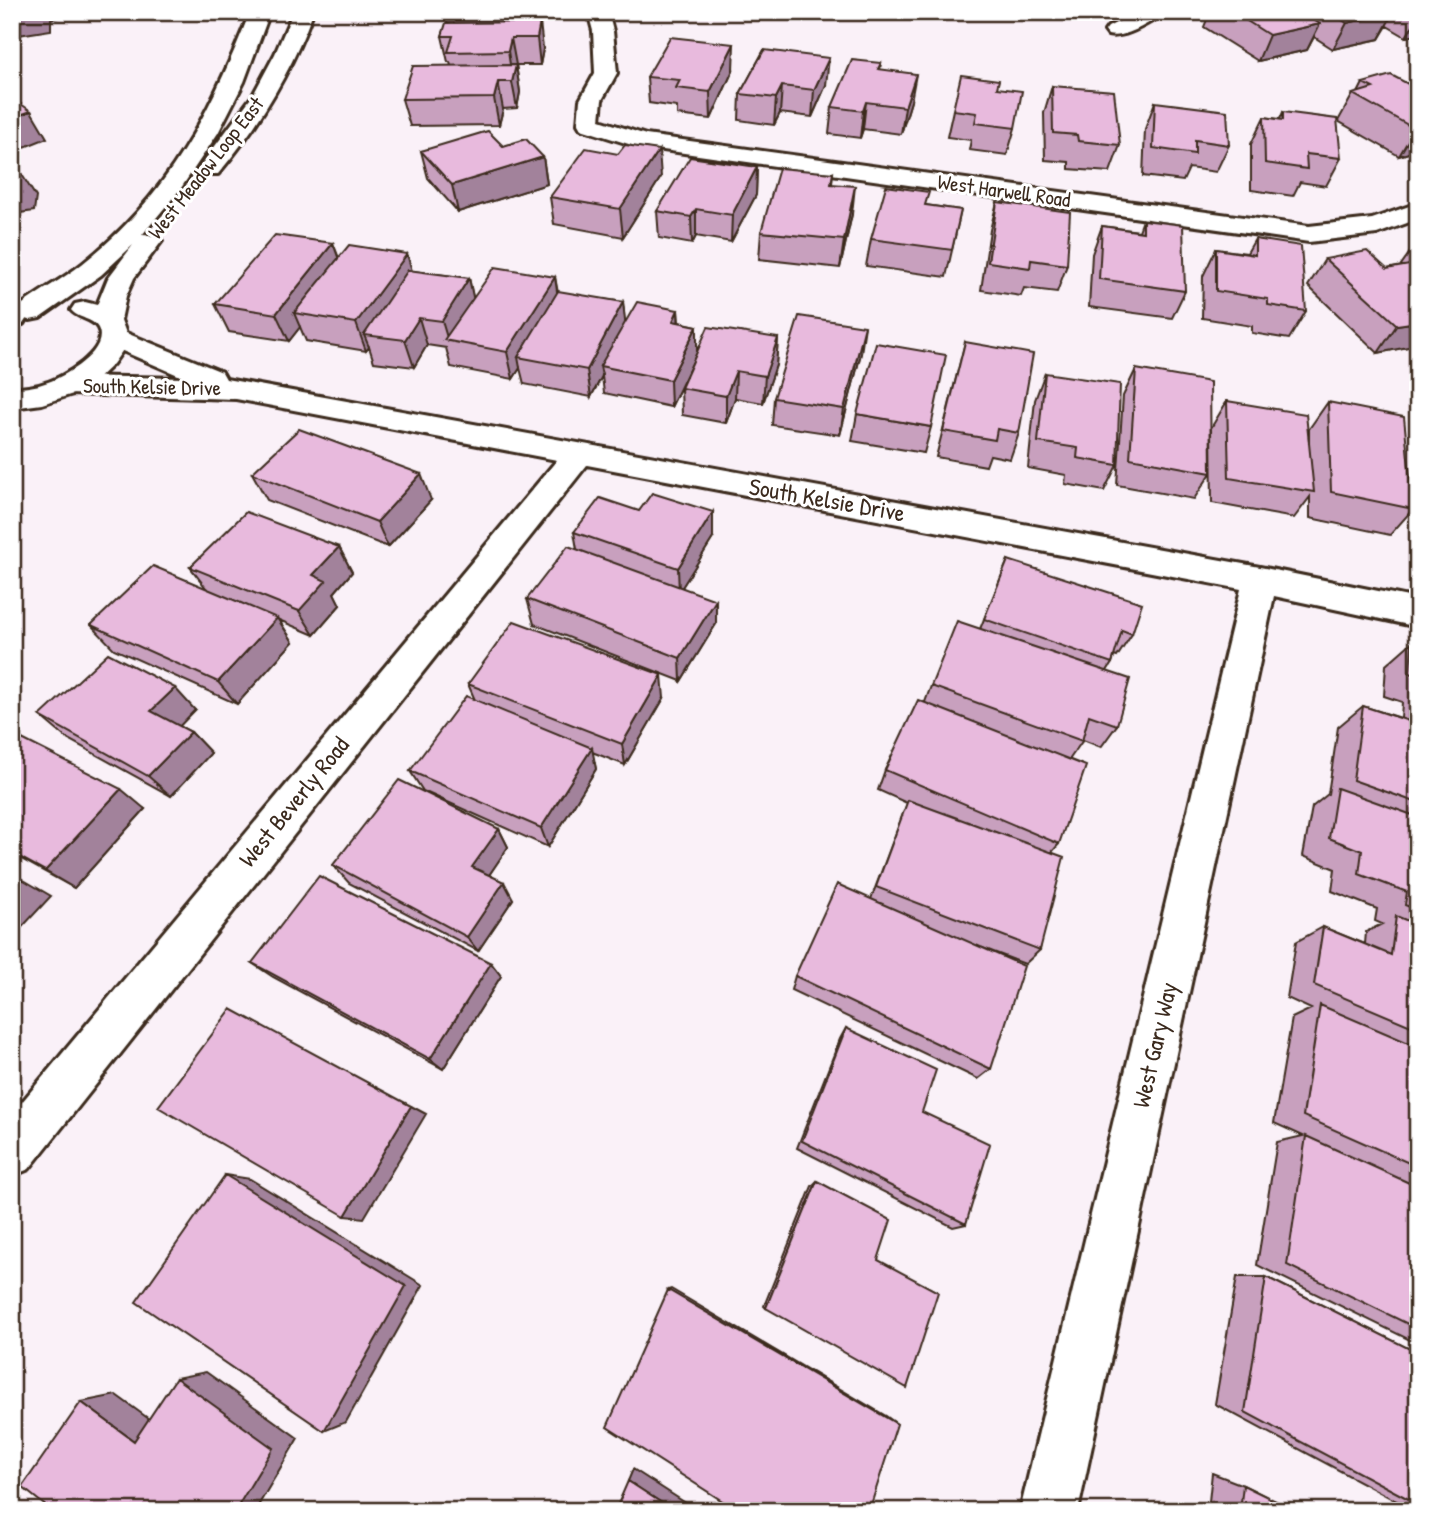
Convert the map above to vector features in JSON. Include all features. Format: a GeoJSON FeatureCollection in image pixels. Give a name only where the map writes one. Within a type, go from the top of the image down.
{"type":"FeatureCollection","features":[{"type":"Feature","properties":{"kind":"street","name":"West Meadow Loop East"},"geometry":{"type":"LineString","coordinates":[[17,316],[92,269],[152,208],[196,150],[217,114],[233,84],[260,12]]}},
{"type":"Feature","properties":{"kind":"street","name":"West Meadow Loop East"},"geometry":{"type":"LineString","coordinates":[[68,385],[101,362],[110,349],[110,300],[116,283],[217,161],[259,101],[285,56],[303,12]]}},
{"type":"Feature","properties":{"kind":"street","name":"West Harwell Road"},"geometry":{"type":"LineString","coordinates":[[598,12],[603,31],[606,73],[592,100],[589,124],[643,141],[1309,234],[1377,226],[1418,210]]}},
{"type":"Feature","properties":{"kind":"street"},"geometry":{"type":"LineString","coordinates":[[1115,31],[1154,12]]}},
{"type":"Feature","properties":{"kind":"street","name":"South Kelsie Drive"},"geometry":{"type":"LineString","coordinates":[[17,316],[54,308],[76,308],[94,313],[111,329],[236,390]]}},
{"type":"Feature","properties":{"kind":"street","name":"South Kelsie Drive"},"geometry":{"type":"LineString","coordinates":[[68,385],[236,390],[1260,580],[1418,613]]}},
{"type":"Feature","properties":{"kind":"street"},"geometry":{"type":"LineString","coordinates":[[18,401],[68,385]]}},
{"type":"Feature","properties":{"kind":"street","name":"West Beverly Road"},"geometry":{"type":"LineString","coordinates":[[12,1152],[579,454]]}},
{"type":"Feature","properties":{"kind":"street","name":"West Gary Way"},"geometry":{"type":"LineString","coordinates":[[1049,1511],[1260,580]]}},
{"type":"Feature","properties":{"kind":"building"},"geometry":{"type":"Polygon","coordinates":[[[1233,12],[1300,12],[1320,24],[1269,35],[1233,12]]]}},
{"type":"Feature","properties":{"kind":"building"},"geometry":{"type":"Polygon","coordinates":[[[1329,12],[1393,12],[1393,13],[1347,23],[1329,12]]]}},
{"type":"Feature","properties":{"kind":"building"},"geometry":{"type":"Polygon","coordinates":[[[540,22],[537,38],[511,38],[508,51],[448,52],[453,36],[442,36],[446,23],[540,22]]]}},
{"type":"Feature","properties":{"kind":"building"},"geometry":{"type":"Polygon","coordinates":[[[670,37],[734,44],[710,92],[676,88],[680,80],[647,77],[670,37]]]}},
{"type":"Feature","properties":{"kind":"building"},"geometry":{"type":"Polygon","coordinates":[[[764,50],[829,58],[814,90],[782,86],[776,98],[740,94],[764,50]]]}},
{"type":"Feature","properties":{"kind":"building"},"geometry":{"type":"Polygon","coordinates":[[[852,60],[881,63],[878,69],[916,74],[905,107],[866,102],[863,111],[832,107],[852,60]]]}},
{"type":"Feature","properties":{"kind":"building"},"geometry":{"type":"Polygon","coordinates":[[[516,65],[512,82],[498,82],[494,98],[402,99],[413,66],[516,65]]]}},
{"type":"Feature","properties":{"kind":"building"},"geometry":{"type":"Polygon","coordinates":[[[961,75],[999,80],[997,88],[1022,91],[1015,128],[975,123],[977,113],[953,110],[961,75]]]}},
{"type":"Feature","properties":{"kind":"building"},"geometry":{"type":"Polygon","coordinates":[[[1391,75],[1418,89],[1418,128],[1415,129],[1353,94],[1373,88],[1363,83],[1391,75]]]}},
{"type":"Feature","properties":{"kind":"building"},"geometry":{"type":"Polygon","coordinates":[[[1052,86],[1114,91],[1120,145],[1078,141],[1077,135],[1053,133],[1052,86]]]}},
{"type":"Feature","properties":{"kind":"building"},"geometry":{"type":"Polygon","coordinates":[[[12,98],[31,111],[12,118],[12,98]]]}},
{"type":"Feature","properties":{"kind":"building"},"geometry":{"type":"Polygon","coordinates":[[[1155,102],[1227,111],[1229,145],[1195,140],[1195,154],[1153,148],[1155,102]]]}},
{"type":"Feature","properties":{"kind":"building"},"geometry":{"type":"Polygon","coordinates":[[[1283,112],[1337,119],[1341,158],[1306,154],[1307,169],[1265,163],[1264,117],[1283,120],[1283,112]]]}},
{"type":"Feature","properties":{"kind":"building"},"geometry":{"type":"Polygon","coordinates":[[[488,131],[503,146],[526,139],[543,157],[452,185],[421,151],[488,131]]]}},
{"type":"Feature","properties":{"kind":"building"},"geometry":{"type":"Polygon","coordinates":[[[625,145],[659,150],[620,209],[550,197],[586,148],[618,154],[625,145]]]}},
{"type":"Feature","properties":{"kind":"building"},"geometry":{"type":"Polygon","coordinates":[[[690,157],[757,167],[732,215],[696,209],[691,217],[657,211],[690,157]]]}},
{"type":"Feature","properties":{"kind":"building"},"geometry":{"type":"Polygon","coordinates":[[[779,168],[833,173],[831,184],[855,186],[844,240],[761,232],[779,168]]]}},
{"type":"Feature","properties":{"kind":"building"},"geometry":{"type":"Polygon","coordinates":[[[12,170],[19,170],[16,183],[12,184],[12,170]]]}},
{"type":"Feature","properties":{"kind":"building"},"geometry":{"type":"Polygon","coordinates":[[[886,186],[929,192],[925,205],[961,210],[952,250],[871,239],[886,186]]]}},
{"type":"Feature","properties":{"kind":"building"},"geometry":{"type":"Polygon","coordinates":[[[997,202],[1070,212],[1067,265],[1031,260],[1030,268],[988,262],[997,202]]]}},
{"type":"Feature","properties":{"kind":"building"},"geometry":{"type":"Polygon","coordinates":[[[1143,220],[1183,225],[1185,291],[1099,279],[1102,226],[1143,232],[1143,220]]]}},
{"type":"Feature","properties":{"kind":"building"},"geometry":{"type":"Polygon","coordinates":[[[275,235],[333,243],[276,314],[215,304],[275,235]]]}},
{"type":"Feature","properties":{"kind":"building"},"geometry":{"type":"Polygon","coordinates":[[[1255,239],[1301,246],[1306,311],[1268,305],[1268,299],[1216,291],[1216,249],[1255,255],[1255,239]]]}},
{"type":"Feature","properties":{"kind":"building"},"geometry":{"type":"Polygon","coordinates":[[[349,245],[407,254],[356,323],[294,313],[349,245]]]}},
{"type":"Feature","properties":{"kind":"building"},"geometry":{"type":"Polygon","coordinates":[[[1367,251],[1387,269],[1415,264],[1418,266],[1418,322],[1397,325],[1325,259],[1367,251]]]}},
{"type":"Feature","properties":{"kind":"building"},"geometry":{"type":"Polygon","coordinates":[[[495,267],[555,277],[507,352],[444,340],[495,267]]]}},
{"type":"Feature","properties":{"kind":"building"},"geometry":{"type":"Polygon","coordinates":[[[408,270],[469,278],[442,321],[419,318],[405,340],[364,335],[408,270]]]}},
{"type":"Feature","properties":{"kind":"building"},"geometry":{"type":"Polygon","coordinates":[[[558,291],[623,302],[587,370],[518,357],[558,291]]]}},
{"type":"Feature","properties":{"kind":"building"},"geometry":{"type":"Polygon","coordinates":[[[637,302],[678,310],[673,321],[697,326],[670,380],[600,366],[637,302]]]}},
{"type":"Feature","properties":{"kind":"building"},"geometry":{"type":"Polygon","coordinates":[[[799,316],[865,326],[844,409],[774,398],[799,316]]]}},
{"type":"Feature","properties":{"kind":"building"},"geometry":{"type":"Polygon","coordinates":[[[708,327],[778,338],[765,376],[736,371],[726,396],[681,388],[708,327]]]}},
{"type":"Feature","properties":{"kind":"building"},"geometry":{"type":"Polygon","coordinates":[[[965,342],[1033,354],[1019,433],[997,429],[995,440],[943,431],[965,342]]]}},
{"type":"Feature","properties":{"kind":"building"},"geometry":{"type":"Polygon","coordinates":[[[876,343],[946,355],[931,427],[857,414],[876,343]]]}},
{"type":"Feature","properties":{"kind":"building"},"geometry":{"type":"Polygon","coordinates":[[[1136,369],[1210,382],[1211,473],[1130,458],[1136,369]]]}},
{"type":"Feature","properties":{"kind":"building"},"geometry":{"type":"Polygon","coordinates":[[[1045,373],[1120,384],[1117,465],[1077,458],[1078,448],[1038,442],[1045,373]]]}},
{"type":"Feature","properties":{"kind":"building"},"geometry":{"type":"Polygon","coordinates":[[[1227,401],[1306,414],[1314,492],[1229,478],[1227,401]]]}},
{"type":"Feature","properties":{"kind":"building"},"geometry":{"type":"Polygon","coordinates":[[[1328,402],[1404,417],[1413,509],[1331,492],[1328,402]]]}},
{"type":"Feature","properties":{"kind":"building"},"geometry":{"type":"Polygon","coordinates":[[[299,429],[421,474],[377,522],[252,473],[299,429]]]}},
{"type":"Feature","properties":{"kind":"building"},"geometry":{"type":"Polygon","coordinates":[[[652,493],[713,512],[678,568],[574,532],[600,498],[639,511],[652,493]]]}},
{"type":"Feature","properties":{"kind":"building"},"geometry":{"type":"Polygon","coordinates":[[[246,512],[339,547],[313,575],[326,581],[299,611],[190,567],[246,512]]]}},
{"type":"Feature","properties":{"kind":"building"},"geometry":{"type":"Polygon","coordinates":[[[568,546],[716,600],[680,658],[527,599],[568,546]]]}},
{"type":"Feature","properties":{"kind":"building"},"geometry":{"type":"Polygon","coordinates":[[[1008,560],[1142,603],[1132,634],[1122,630],[1112,663],[984,619],[1008,560]]]}},
{"type":"Feature","properties":{"kind":"building"},"geometry":{"type":"Polygon","coordinates":[[[153,566],[277,618],[218,682],[91,625],[153,566]]]}},
{"type":"Feature","properties":{"kind":"building"},"geometry":{"type":"Polygon","coordinates":[[[514,621],[662,675],[622,744],[468,684],[514,621]]]}},
{"type":"Feature","properties":{"kind":"building"},"geometry":{"type":"Polygon","coordinates":[[[957,621],[1130,679],[1117,725],[1089,715],[1082,741],[931,686],[957,621]]]}},
{"type":"Feature","properties":{"kind":"building"},"geometry":{"type":"Polygon","coordinates":[[[1412,642],[1418,643],[1418,676],[1410,673],[1412,642]]]}},
{"type":"Feature","properties":{"kind":"building"},"geometry":{"type":"Polygon","coordinates":[[[108,653],[175,688],[151,711],[191,732],[148,776],[40,716],[108,653]]]}},
{"type":"Feature","properties":{"kind":"building"},"geometry":{"type":"Polygon","coordinates":[[[466,696],[592,748],[541,828],[410,771],[466,696]]]}},
{"type":"Feature","properties":{"kind":"building"},"geometry":{"type":"Polygon","coordinates":[[[918,700],[1086,766],[1059,844],[885,770],[918,700]]]}},
{"type":"Feature","properties":{"kind":"building"},"geometry":{"type":"Polygon","coordinates":[[[1363,706],[1418,724],[1418,803],[1353,780],[1363,706]]]}},
{"type":"Feature","properties":{"kind":"building"},"geometry":{"type":"Polygon","coordinates":[[[12,734],[121,789],[45,871],[12,853],[12,734]]]}},
{"type":"Feature","properties":{"kind":"building"},"geometry":{"type":"Polygon","coordinates":[[[399,780],[499,829],[472,867],[504,882],[467,937],[333,865],[399,780]]]}},
{"type":"Feature","properties":{"kind":"building"},"geometry":{"type":"Polygon","coordinates":[[[1337,788],[1418,817],[1418,910],[1405,905],[1407,892],[1359,874],[1362,851],[1329,838],[1337,788]]]}},
{"type":"Feature","properties":{"kind":"building"},"geometry":{"type":"Polygon","coordinates":[[[908,800],[1064,857],[1040,950],[876,887],[908,800]]]}},
{"type":"Feature","properties":{"kind":"building"},"geometry":{"type":"Polygon","coordinates":[[[12,874],[22,879],[12,889],[12,874]]]}},
{"type":"Feature","properties":{"kind":"building"},"geometry":{"type":"Polygon","coordinates":[[[319,876],[491,963],[430,1059],[252,963],[319,876]]]}},
{"type":"Feature","properties":{"kind":"building"},"geometry":{"type":"Polygon","coordinates":[[[837,884],[1024,966],[991,1069],[795,976],[837,884]]]}},
{"type":"Feature","properties":{"kind":"building"},"geometry":{"type":"Polygon","coordinates":[[[1396,916],[1418,925],[1418,1029],[1314,985],[1323,927],[1391,955],[1396,916]]]}},
{"type":"Feature","properties":{"kind":"building"},"geometry":{"type":"Polygon","coordinates":[[[1320,1005],[1418,1047],[1418,1167],[1303,1116],[1320,1005]]]}},
{"type":"Feature","properties":{"kind":"building"},"geometry":{"type":"Polygon","coordinates":[[[231,1009],[411,1106],[345,1216],[158,1107],[231,1009]]]}},
{"type":"Feature","properties":{"kind":"building"},"geometry":{"type":"Polygon","coordinates":[[[846,1028],[936,1070],[922,1112],[990,1144],[966,1224],[802,1141],[846,1028]]]}},
{"type":"Feature","properties":{"kind":"building"},"geometry":{"type":"Polygon","coordinates":[[[1306,1136],[1418,1187],[1418,1329],[1287,1265],[1306,1136]]]}},
{"type":"Feature","properties":{"kind":"building"},"geometry":{"type":"Polygon","coordinates":[[[225,1175],[406,1286],[324,1431],[136,1302],[225,1175]]]}},
{"type":"Feature","properties":{"kind":"building"},"geometry":{"type":"Polygon","coordinates":[[[817,1181],[891,1220],[878,1260],[938,1292],[907,1388],[766,1308],[817,1181]]]}},
{"type":"Feature","properties":{"kind":"building"},"geometry":{"type":"Polygon","coordinates":[[[1266,1277],[1418,1353],[1418,1504],[1245,1412],[1266,1277]]]}},
{"type":"Feature","properties":{"kind":"building"},"geometry":{"type":"Polygon","coordinates":[[[668,1290],[897,1424],[869,1511],[738,1511],[607,1427],[668,1290]]]}},
{"type":"Feature","properties":{"kind":"building"},"geometry":{"type":"Polygon","coordinates":[[[176,1378],[273,1448],[235,1511],[52,1511],[22,1487],[81,1402],[134,1441],[176,1378]]]}},
{"type":"Feature","properties":{"kind":"building"},"geometry":{"type":"Polygon","coordinates":[[[628,1481],[674,1511],[615,1511],[628,1481]]]}},
{"type":"Feature","properties":{"kind":"building"},"geometry":{"type":"Polygon","coordinates":[[[1243,1485],[1296,1511],[1240,1511],[1243,1485]]]}}]}
